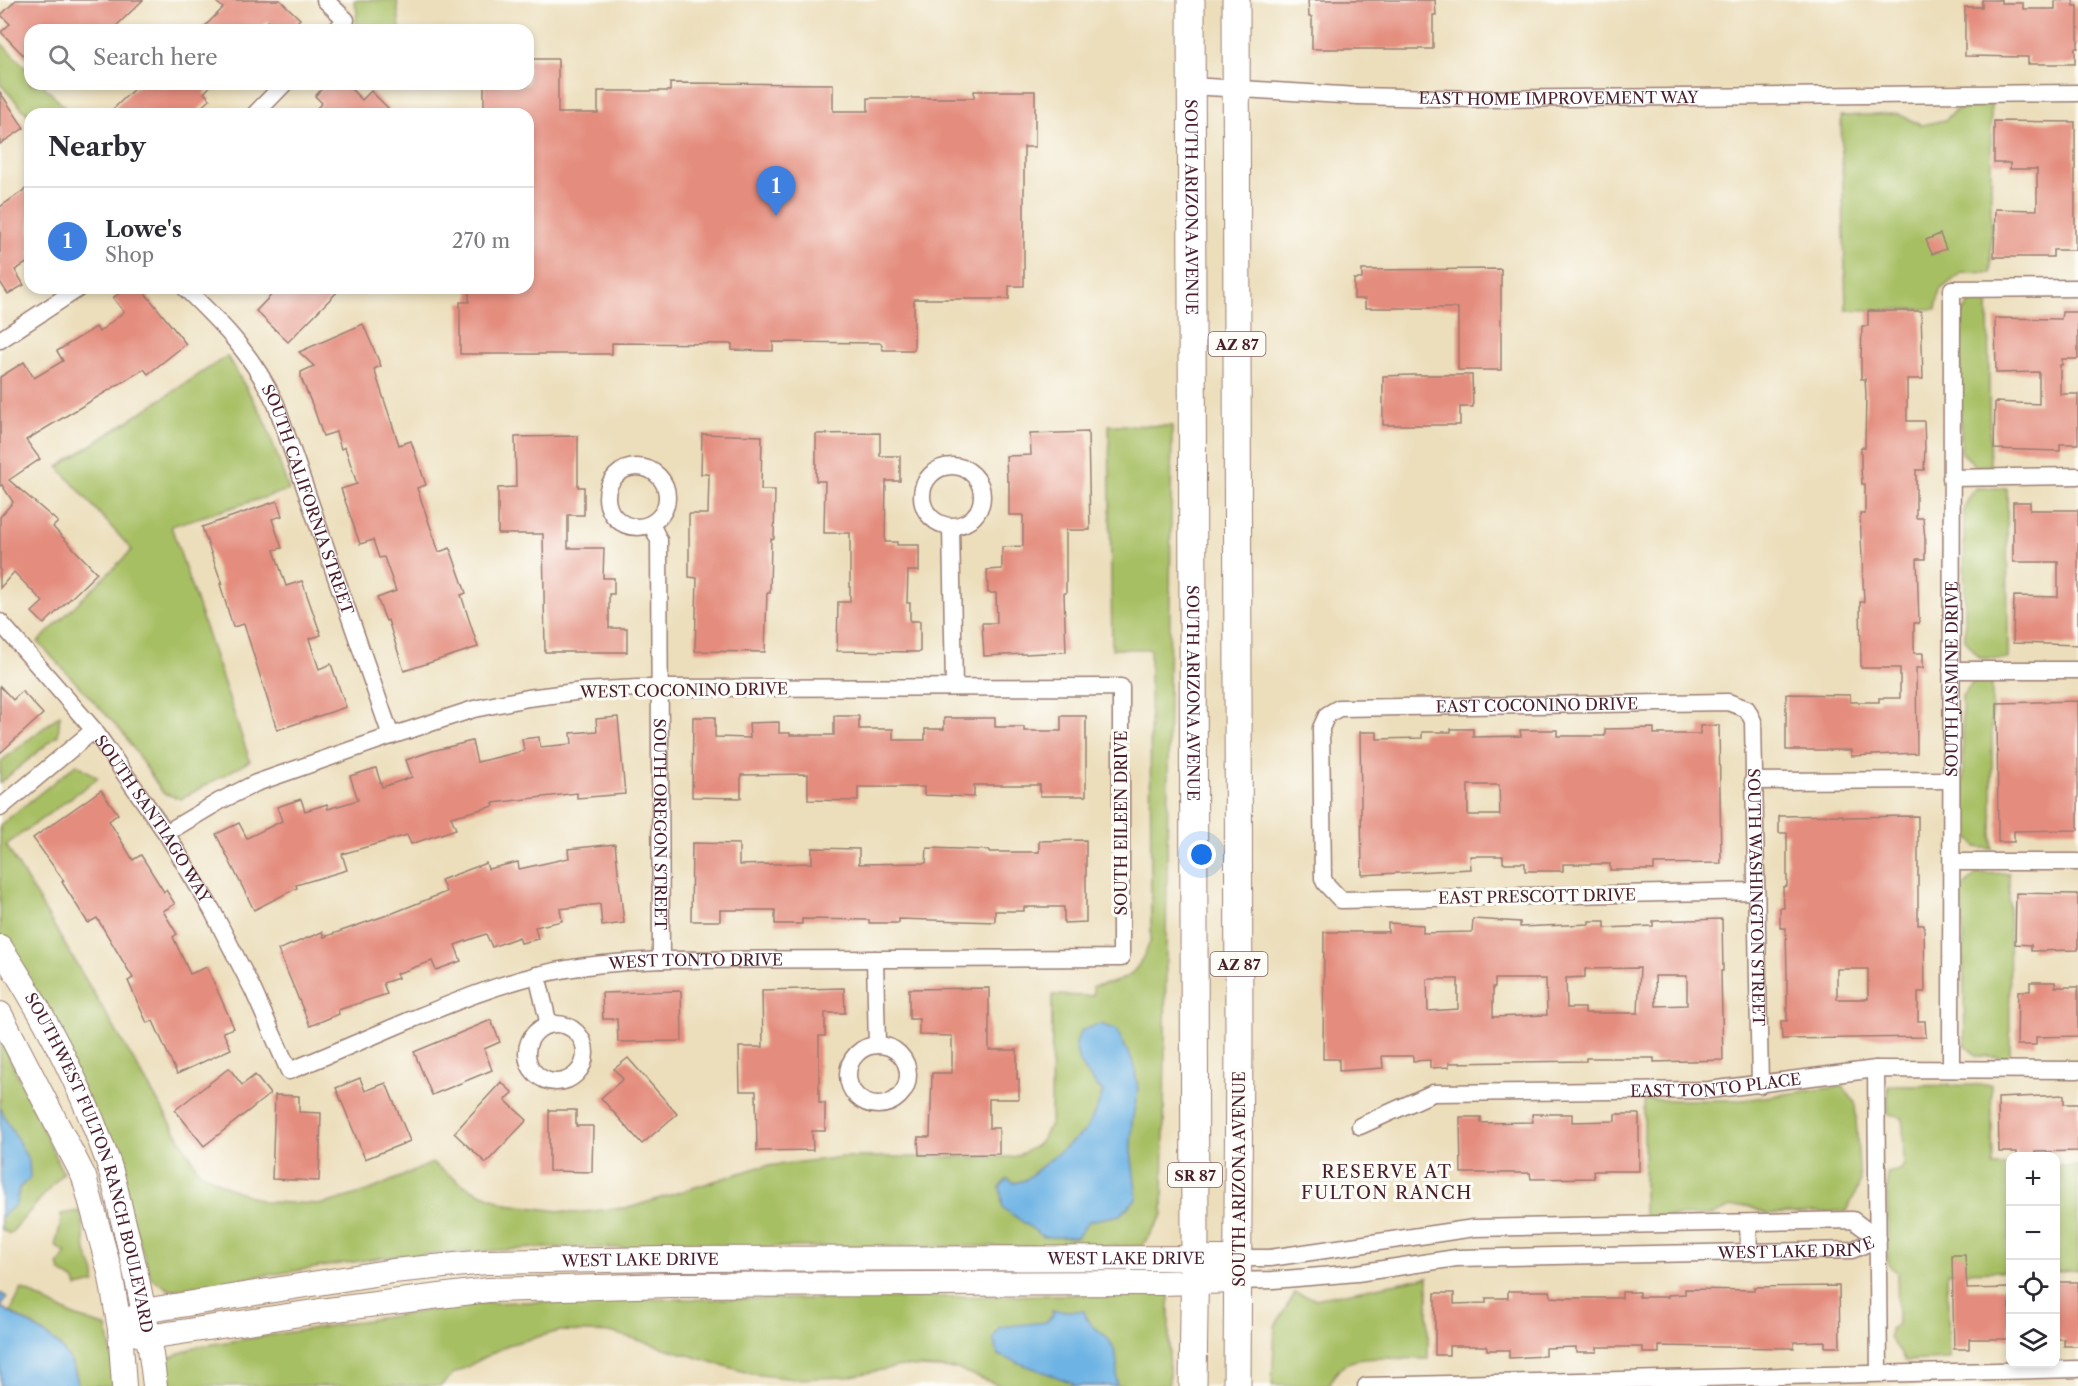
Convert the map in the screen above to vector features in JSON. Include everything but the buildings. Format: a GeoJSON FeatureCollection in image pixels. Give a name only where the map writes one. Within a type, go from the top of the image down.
{"type":"FeatureCollection","features":[{"type":"Feature","properties":{"kind":"main road","name":"SOUTH ARIZONA AVENUE"},"geometry":{"type":"LineString","coordinates":[[1191,0],[1193,1386]]}},
{"type":"Feature","properties":{"kind":"main road","name":"SOUTH ARIZONA AVENUE"},"geometry":{"type":"LineString","coordinates":[[1236,0],[1237,1386]]}},
{"type":"Feature","properties":{"kind":"street"},"geometry":{"type":"LineString","coordinates":[[325,0],[340,24]]}},
{"type":"Feature","properties":{"kind":"street","name":"EAST HOME IMPROVEMENT WAY"},"geometry":{"type":"LineString","coordinates":[[1191,86],[1358,96],[1476,99],[2078,93]]}},
{"type":"Feature","properties":{"kind":"street"},"geometry":{"type":"LineString","coordinates":[[261,108],[278,90]]}},
{"type":"Feature","properties":{"kind":"street","name":"SOUTH JASMINE DRIVE"},"geometry":{"type":"LineString","coordinates":[[1951,1069],[1952,289],[2078,288]]}},
{"type":"Feature","properties":{"kind":"street"},"geometry":{"type":"LineString","coordinates":[[0,340],[70,294]]}},
{"type":"Feature","properties":{"kind":"street","name":"SOUTH CALIFORNIA STREET"},"geometry":{"type":"LineString","coordinates":[[191,294],[245,351],[276,404],[391,736]]}},
{"type":"Feature","properties":{"kind":"street"},"geometry":{"type":"LineString","coordinates":[[1951,478],[2078,476]]}},
{"type":"Feature","properties":{"kind":"street","name":"SOUTH OREGON STREET"},"geometry":{"type":"LineString","coordinates":[[651,524],[659,540],[660,960]]}},
{"type":"Feature","properties":{"kind":"street"},"geometry":{"type":"LineString","coordinates":[[951,527],[954,687]]}},
{"type":"Feature","properties":{"kind":"street","name":"SOUTH SANTIAGO WAY"},"geometry":{"type":"LineString","coordinates":[[0,622],[94,730],[166,833],[218,920],[254,990],[289,1071]]}},
{"type":"Feature","properties":{"kind":"street"},"geometry":{"type":"LineString","coordinates":[[1951,670],[2078,670]]}},
{"type":"Feature","properties":{"kind":"street","name":"WEST COCONINO DRIVE"},"geometry":{"type":"LineString","coordinates":[[166,833],[256,783],[474,709],[528,698],[583,691],[660,688],[1121,687]]}},
{"type":"Feature","properties":{"kind":"street","name":"SOUTH EILEEN DRIVE"},"geometry":{"type":"LineString","coordinates":[[1121,687],[1121,958]]}},
{"type":"Feature","properties":{"kind":"street","name":"EAST COCONINO DRIVE"},"geometry":{"type":"LineString","coordinates":[[1325,884],[1323,878],[1321,728],[1327,714],[1340,708],[1728,702],[1747,709]]}},
{"type":"Feature","properties":{"kind":"street","name":"SOUTH WASHINGTON STREET"},"geometry":{"type":"LineString","coordinates":[[1747,709],[1753,721],[1760,1085]]}},
{"type":"Feature","properties":{"kind":"street"},"geometry":{"type":"LineString","coordinates":[[0,808],[94,730]]}},
{"type":"Feature","properties":{"kind":"street"},"geometry":{"type":"LineString","coordinates":[[1754,782],[1950,780]]}},
{"type":"Feature","properties":{"kind":"street"},"geometry":{"type":"LineString","coordinates":[[1952,862],[2078,862]]}},
{"type":"Feature","properties":{"kind":"street","name":"EAST PRESCOTT DRIVE"},"geometry":{"type":"LineString","coordinates":[[1325,884],[1341,900],[1755,891]]}},
{"type":"Feature","properties":{"kind":"street","name":"SOUTHWEST FULTON RANCH BOULEVARD"},"geometry":{"type":"LineString","coordinates":[[0,947],[66,1060],[108,1160],[134,1266],[155,1386]]}},
{"type":"Feature","properties":{"kind":"street","name":"WEST TONTO DRIVE"},"geometry":{"type":"LineString","coordinates":[[289,1071],[496,987],[537,975],[578,967],[660,960],[1121,958]]}},
{"type":"Feature","properties":{"kind":"street"},"geometry":{"type":"LineString","coordinates":[[874,959],[877,1045]]}},
{"type":"Feature","properties":{"kind":"street"},"geometry":{"type":"LineString","coordinates":[[537,975],[549,1025]]}},
{"type":"Feature","properties":{"kind":"street","name":"SOUTHWEST FULTON RANCH BOULEVARD"},"geometry":{"type":"LineString","coordinates":[[0,1014],[84,1177],[110,1272],[120,1329],[124,1386]]}},
{"type":"Feature","properties":{"kind":"street"},"geometry":{"type":"LineString","coordinates":[[1876,1069],[1879,1373]]}},
{"type":"Feature","properties":{"kind":"street","name":"EAST TONTO PLACE"},"geometry":{"type":"LineString","coordinates":[[1360,1126],[1433,1094],[1709,1090],[1876,1069],[2078,1070]]}},
{"type":"Feature","properties":{"kind":"street","name":"WEST LAKE DRIVE"},"geometry":{"type":"LineString","coordinates":[[120,1329],[148,1337],[341,1308],[488,1290],[1238,1269],[1270,1258],[1474,1228],[1853,1220],[1878,1239],[1852,1250],[1456,1258],[1357,1273],[1273,1280],[1238,1269]]}},
{"type":"Feature","properties":{"kind":"street"},"geometry":{"type":"LineString","coordinates":[[1748,1222],[1749,1252]]}},
{"type":"Feature","properties":{"kind":"street","name":"WEST LAKE DRIVE"},"geometry":{"type":"LineString","coordinates":[[120,1329],[143,1311],[393,1271],[486,1262],[663,1259],[1157,1259],[1194,1270]]}},
{"type":"Feature","properties":{"kind":"street"},"geometry":{"type":"LineString","coordinates":[[1366,1386],[1683,1383],[1879,1373],[2078,1369]]}},
{"type":"Feature","properties":{"kind":"green space"},"geometry":{"type":"Polygon","coordinates":[[[354,0],[397,0],[399,24],[356,24],[357,11],[354,0]]]}},
{"type":"Feature","properties":{"kind":"green space"},"geometry":{"type":"Polygon","coordinates":[[[0,42],[24,66],[24,90],[48,90],[65,108],[24,108],[24,110],[0,84],[0,42]]]}},
{"type":"Feature","properties":{"kind":"green space"},"geometry":{"type":"Polygon","coordinates":[[[1991,104],[1991,273],[1963,272],[1940,290],[1936,309],[1846,310],[1841,116],[1898,114],[1921,125],[1945,120],[1957,109],[1991,104]]]}},
{"type":"Feature","properties":{"kind":"green space"},"geometry":{"type":"Polygon","coordinates":[[[1988,298],[1990,467],[1977,467],[1961,452],[1959,319],[1971,301],[1988,298]]]}},
{"type":"Feature","properties":{"kind":"green space"},"geometry":{"type":"Polygon","coordinates":[[[227,356],[264,418],[289,490],[171,526],[250,761],[181,799],[163,793],[123,733],[38,642],[132,550],[58,467],[227,356]]]}},
{"type":"Feature","properties":{"kind":"green space"},"geometry":{"type":"Polygon","coordinates":[[[1109,425],[1172,426],[1163,1215],[1142,1246],[537,1248],[386,1257],[170,1290],[151,1278],[103,1130],[0,936],[0,825],[77,764],[98,778],[6,845],[199,1171],[229,1188],[265,1202],[324,1204],[368,1191],[432,1163],[469,1188],[506,1204],[574,1213],[632,1207],[759,1167],[843,1157],[1013,1157],[1037,1145],[1051,1121],[1052,995],[1093,996],[1093,986],[1116,981],[1131,974],[1141,961],[1151,940],[1150,649],[1112,649],[1109,425]]]}},
{"type":"Feature","properties":{"kind":"green space"},"geometry":{"type":"Polygon","coordinates":[[[1975,488],[2007,488],[2008,659],[1980,658],[1965,640],[1964,507],[1975,488]]]}},
{"type":"Feature","properties":{"kind":"green space"},"geometry":{"type":"Polygon","coordinates":[[[1992,681],[1992,849],[1976,847],[1964,830],[1962,696],[1973,682],[1992,681]]]}},
{"type":"Feature","properties":{"kind":"green space"},"geometry":{"type":"Polygon","coordinates":[[[60,715],[58,735],[0,783],[0,762],[60,715]]]}},
{"type":"Feature","properties":{"kind":"green space"},"geometry":{"type":"Polygon","coordinates":[[[2009,873],[2010,1057],[1977,1056],[1965,1044],[1962,888],[1976,874],[2009,873]]]}},
{"type":"Feature","properties":{"kind":"green space"},"geometry":{"type":"Polygon","coordinates":[[[0,1037],[63,1173],[10,1234],[1,1229],[1,1217],[16,1204],[19,1188],[29,1178],[0,1108],[0,1037]]]}},
{"type":"Feature","properties":{"kind":"green space"},"geometry":{"type":"Polygon","coordinates":[[[1991,1085],[1993,1166],[2006,1166],[2006,1271],[1947,1272],[1949,1359],[1905,1361],[1890,1337],[1890,1329],[1898,1324],[1897,1272],[1888,1265],[1887,1173],[1900,1170],[1904,1166],[1903,1118],[1888,1115],[1888,1086],[1991,1085]]]}},
{"type":"Feature","properties":{"kind":"green space"},"geometry":{"type":"Polygon","coordinates":[[[1843,1086],[1855,1103],[1860,1183],[1847,1211],[1767,1214],[1747,1206],[1731,1207],[1713,1215],[1644,1217],[1644,1100],[1743,1100],[1843,1086]]]}},
{"type":"Feature","properties":{"kind":"green space"},"geometry":{"type":"Polygon","coordinates":[[[2060,1166],[2078,1166],[2078,1270],[2060,1271],[2060,1166]]]}},
{"type":"Feature","properties":{"kind":"green space"},"geometry":{"type":"Polygon","coordinates":[[[79,1211],[95,1283],[77,1287],[75,1281],[61,1272],[58,1265],[66,1253],[55,1246],[61,1214],[79,1211]]]}},
{"type":"Feature","properties":{"kind":"green space"},"geometry":{"type":"Polygon","coordinates":[[[1428,1277],[1428,1359],[1362,1359],[1343,1366],[1329,1386],[1272,1386],[1275,1326],[1295,1293],[1315,1299],[1428,1277]]]}},
{"type":"Feature","properties":{"kind":"green space"},"geometry":{"type":"Polygon","coordinates":[[[22,1289],[74,1316],[107,1327],[116,1386],[78,1386],[70,1360],[63,1350],[44,1333],[10,1312],[22,1289]]]}},
{"type":"Feature","properties":{"kind":"green space"},"geometry":{"type":"Polygon","coordinates":[[[1169,1293],[1169,1386],[1001,1386],[957,1369],[901,1366],[847,1377],[795,1379],[752,1374],[614,1333],[560,1331],[508,1345],[453,1374],[441,1386],[168,1386],[166,1359],[195,1347],[476,1303],[1169,1293]]]}},
{"type":"Feature","properties":{"kind":"water"},"geometry":{"type":"Polygon","coordinates":[[[1100,1024],[1116,1029],[1134,1064],[1138,1090],[1132,1122],[1131,1151],[1137,1198],[1120,1215],[1089,1221],[1077,1237],[1044,1237],[1003,1208],[1000,1187],[1007,1179],[1015,1183],[1025,1180],[1085,1131],[1103,1092],[1081,1064],[1076,1051],[1076,1042],[1082,1030],[1100,1024]]]}},
{"type":"Feature","properties":{"kind":"water"},"geometry":{"type":"Polygon","coordinates":[[[0,1108],[29,1161],[30,1178],[19,1188],[16,1204],[1,1217],[1,1229],[0,1108]]]}},
{"type":"Feature","properties":{"kind":"water"},"geometry":{"type":"Polygon","coordinates":[[[0,1293],[7,1297],[1,1307],[39,1330],[60,1347],[75,1371],[78,1386],[0,1386],[0,1293]]]}},
{"type":"Feature","properties":{"kind":"water"},"geometry":{"type":"Polygon","coordinates":[[[1052,1311],[1084,1311],[1092,1326],[1104,1334],[1114,1348],[1117,1386],[1074,1386],[1073,1383],[998,1355],[993,1339],[1000,1327],[1046,1322],[1053,1315],[1052,1311]]]}},
{"type":"Feature","properties":{"kind":"place","name":"Lowe's"},"geometry":{"type":"Point","coordinates":[776,216]}},
{"type":"Feature","properties":{"kind":"district","name":"RESERVE AT FULTON RANCH"},"geometry":{"type":"Point","coordinates":[1387,1182]}}]}
